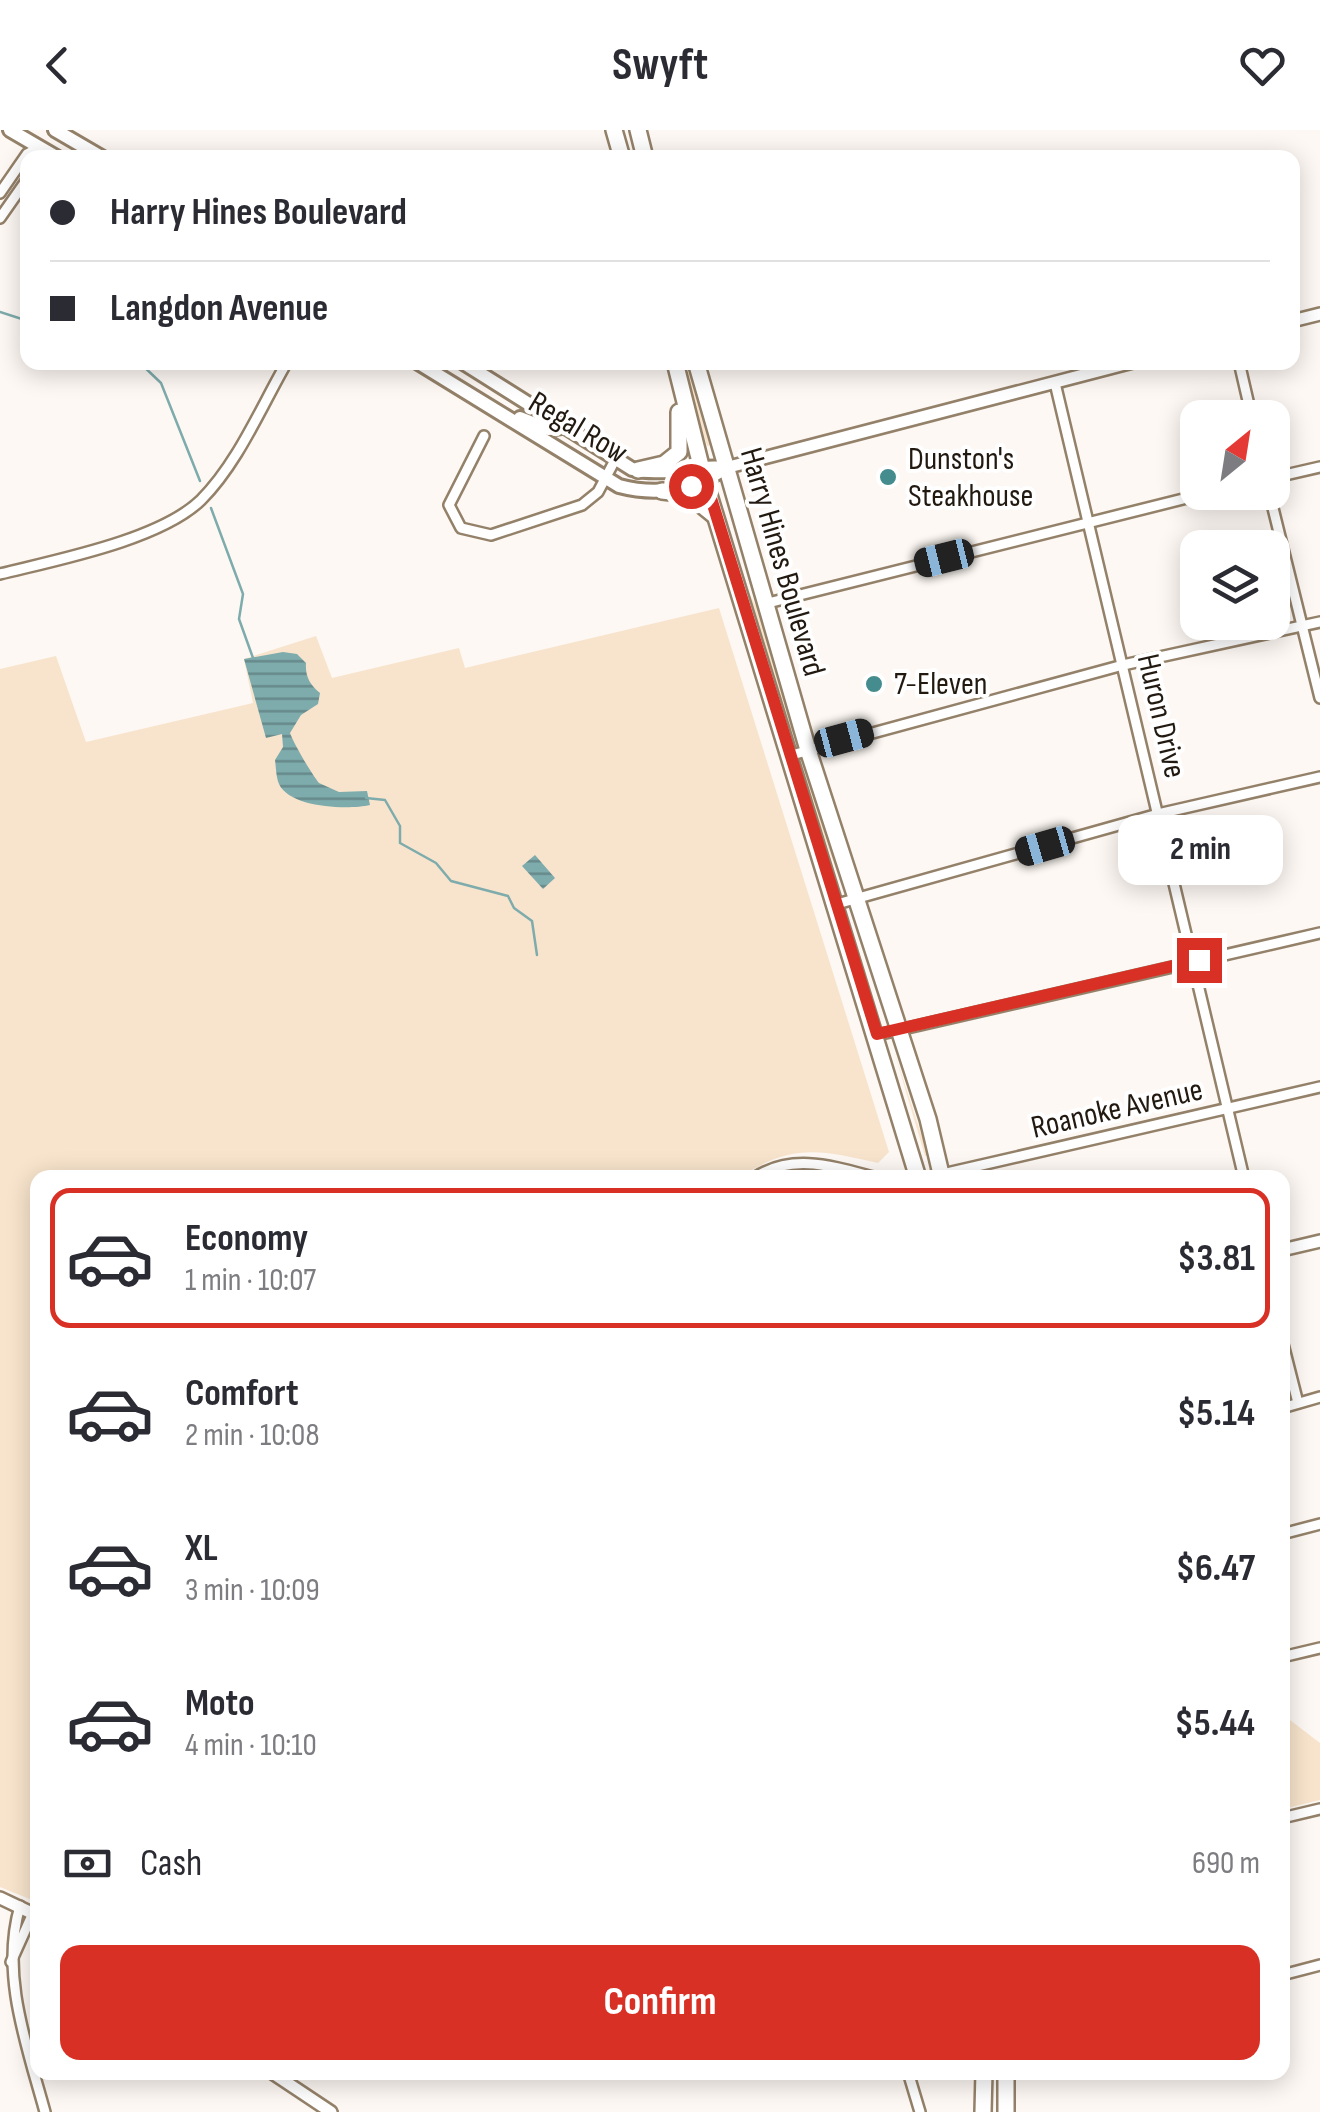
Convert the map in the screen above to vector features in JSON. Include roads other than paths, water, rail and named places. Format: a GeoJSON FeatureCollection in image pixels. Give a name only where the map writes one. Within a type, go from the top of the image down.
{"type":"FeatureCollection","features":[{"type":"Feature","properties":{"kind":"main road"},"geometry":{"type":"LineString","coordinates":[[10,130],[36,150]]}},
{"type":"Feature","properties":{"kind":"main road"},"geometry":{"type":"LineString","coordinates":[[52,130],[88,150]]}},
{"type":"Feature","properties":{"kind":"main road","name":"Regal Row"},"geometry":{"type":"LineString","coordinates":[[439,370],[605,479],[635,490],[662,491],[725,468]]}},
{"type":"Feature","properties":{"kind":"main road","name":"Regal Row"},"geometry":{"type":"LineString","coordinates":[[474,370],[615,460],[638,470],[703,474]]}},
{"type":"Feature","properties":{"kind":"main road"},"geometry":{"type":"LineString","coordinates":[[638,470],[670,461],[681,447],[676,370]]}},
{"type":"Feature","properties":{"kind":"main road","name":"Harry Hines Boulevard"},"geometry":{"type":"LineString","coordinates":[[677,370],[703,474],[788,756],[877,1034],[929,1170]]}},
{"type":"Feature","properties":{"kind":"main road","name":"Harry Hines Boulevard"},"geometry":{"type":"LineString","coordinates":[[698,370],[808,750],[900,1029],[930,1170]]}},
{"type":"Feature","properties":{"kind":"main road"},"geometry":{"type":"LineString","coordinates":[[498,412],[548,429],[561,427]]}},
{"type":"Feature","properties":{"kind":"main road"},"geometry":{"type":"LineString","coordinates":[[662,491],[688,494],[716,516]]}},
{"type":"Feature","properties":{"kind":"main road"},"geometry":{"type":"LineString","coordinates":[[983,2112],[984,2080]]}},
{"type":"Feature","properties":{"kind":"main road"},"geometry":{"type":"LineString","coordinates":[[1006,2080],[1006,2112]]}},
{"type":"Feature","properties":{"kind":"street"},"geometry":{"type":"LineString","coordinates":[[0,193],[20,164]]}},
{"type":"Feature","properties":{"kind":"street"},"geometry":{"type":"LineString","coordinates":[[0,218],[20,189]]}},
{"type":"Feature","properties":{"kind":"street"},"geometry":{"type":"LineString","coordinates":[[0,574],[96,547],[185,512],[216,484],[282,370]]}},
{"type":"Feature","properties":{"kind":"street"},"geometry":{"type":"LineString","coordinates":[[725,468],[1103,370]]}},
{"type":"Feature","properties":{"kind":"street"},"geometry":{"type":"LineString","coordinates":[[1241,370],[1248,400]]}},
{"type":"Feature","properties":{"kind":"street","name":"Huron Drive"},"geometry":{"type":"LineString","coordinates":[[1055,383],[1242,1170]]}},
{"type":"Feature","properties":{"kind":"street"},"geometry":{"type":"LineString","coordinates":[[484,436],[449,505],[454,519],[469,533],[491,535],[565,513],[592,499],[615,460]]}},
{"type":"Feature","properties":{"kind":"street"},"geometry":{"type":"LineString","coordinates":[[1290,474],[1320,467]]}},
{"type":"Feature","properties":{"kind":"street"},"geometry":{"type":"LineString","coordinates":[[764,604],[1180,500]]}},
{"type":"Feature","properties":{"kind":"street"},"geometry":{"type":"LineString","coordinates":[[1273,510],[1320,698]]}},
{"type":"Feature","properties":{"kind":"street"},"geometry":{"type":"LineString","coordinates":[[788,756],[1123,664],[1320,622]]}},
{"type":"Feature","properties":{"kind":"street"},"geometry":{"type":"LineString","coordinates":[[837,904],[1158,814],[1320,777]]}},
{"type":"Feature","properties":{"kind":"street"},"geometry":{"type":"LineString","coordinates":[[877,1034],[1320,932]]}},
{"type":"Feature","properties":{"kind":"street","name":"Roanoke Avenue"},"geometry":{"type":"LineString","coordinates":[[958,1170],[1320,1087]]}},
{"type":"Feature","properties":{"kind":"street"},"geometry":{"type":"LineString","coordinates":[[766,1170],[802,1162],[840,1170]]}},
{"type":"Feature","properties":{"kind":"street"},"geometry":{"type":"LineString","coordinates":[[1290,1248],[1320,1241]]}},
{"type":"Feature","properties":{"kind":"street"},"geometry":{"type":"LineString","coordinates":[[1290,1372],[1298,1403]]}},
{"type":"Feature","properties":{"kind":"street"},"geometry":{"type":"LineString","coordinates":[[1290,1406],[1320,1397]]}},
{"type":"Feature","properties":{"kind":"street"},"geometry":{"type":"LineString","coordinates":[[1290,1532],[1320,1524]]}},
{"type":"Feature","properties":{"kind":"street"},"geometry":{"type":"LineString","coordinates":[[1290,1656],[1320,1648]]}},
{"type":"Feature","properties":{"kind":"street"},"geometry":{"type":"LineString","coordinates":[[1290,1816],[1318,1809],[1320,1822]]}},
{"type":"Feature","properties":{"kind":"street"},"geometry":{"type":"LineString","coordinates":[[0,1898],[30,1911]]}},
{"type":"Feature","properties":{"kind":"street"},"geometry":{"type":"LineString","coordinates":[[20,1906],[9,1949],[17,2013],[30,2059]]}},
{"type":"Feature","properties":{"kind":"street"},"geometry":{"type":"LineString","coordinates":[[10,1962],[30,1924]]}},
{"type":"Feature","properties":{"kind":"street"},"geometry":{"type":"LineString","coordinates":[[1290,1974],[1320,1965]]}},
{"type":"Feature","properties":{"kind":"street"},"geometry":{"type":"LineString","coordinates":[[36,2080],[45,2112]]}},
{"type":"Feature","properties":{"kind":"street"},"geometry":{"type":"LineString","coordinates":[[284,2080],[331,2112]]}},
{"type":"Feature","properties":{"kind":"street"},"geometry":{"type":"LineString","coordinates":[[910,2080],[920,2112]]}},
{"type":"Feature","properties":{"kind":"water"},"geometry":{"type":"Polygon","coordinates":[[[283,652],[297,654],[306,663],[309,680],[320,693],[318,704],[301,715],[290,733],[303,758],[319,783],[339,792],[367,791],[370,805],[334,807],[307,803],[285,792],[279,784],[275,760],[283,747],[282,734],[266,738],[244,659],[283,652]]]}},
{"type":"Feature","properties":{"kind":"water"},"geometry":{"type":"Polygon","coordinates":[[[535,855],[555,878],[543,889],[522,866],[535,855]]]}},
{"type":"Feature","properties":{"kind":"waterway"},"geometry":{"type":"LineString","coordinates":[[0,312],[20,318]]}},
{"type":"Feature","properties":{"kind":"waterway"},"geometry":{"type":"LineString","coordinates":[[147,370],[161,383],[200,481]]}},
{"type":"Feature","properties":{"kind":"waterway"},"geometry":{"type":"LineString","coordinates":[[211,508],[243,594],[239,619],[253,658]]}},
{"type":"Feature","properties":{"kind":"waterway"},"geometry":{"type":"LineString","coordinates":[[366,798],[385,800],[400,826],[400,843],[436,863],[451,881],[508,896],[514,908],[532,921],[537,955]]}},
{"type":"Feature","properties":{"kind":"place","name":"Dunston's Steakhouse"},"geometry":{"type":"Point","coordinates":[888,477]}},
{"type":"Feature","properties":{"kind":"place","name":"7-Eleven"},"geometry":{"type":"Point","coordinates":[874,684]}}]}
